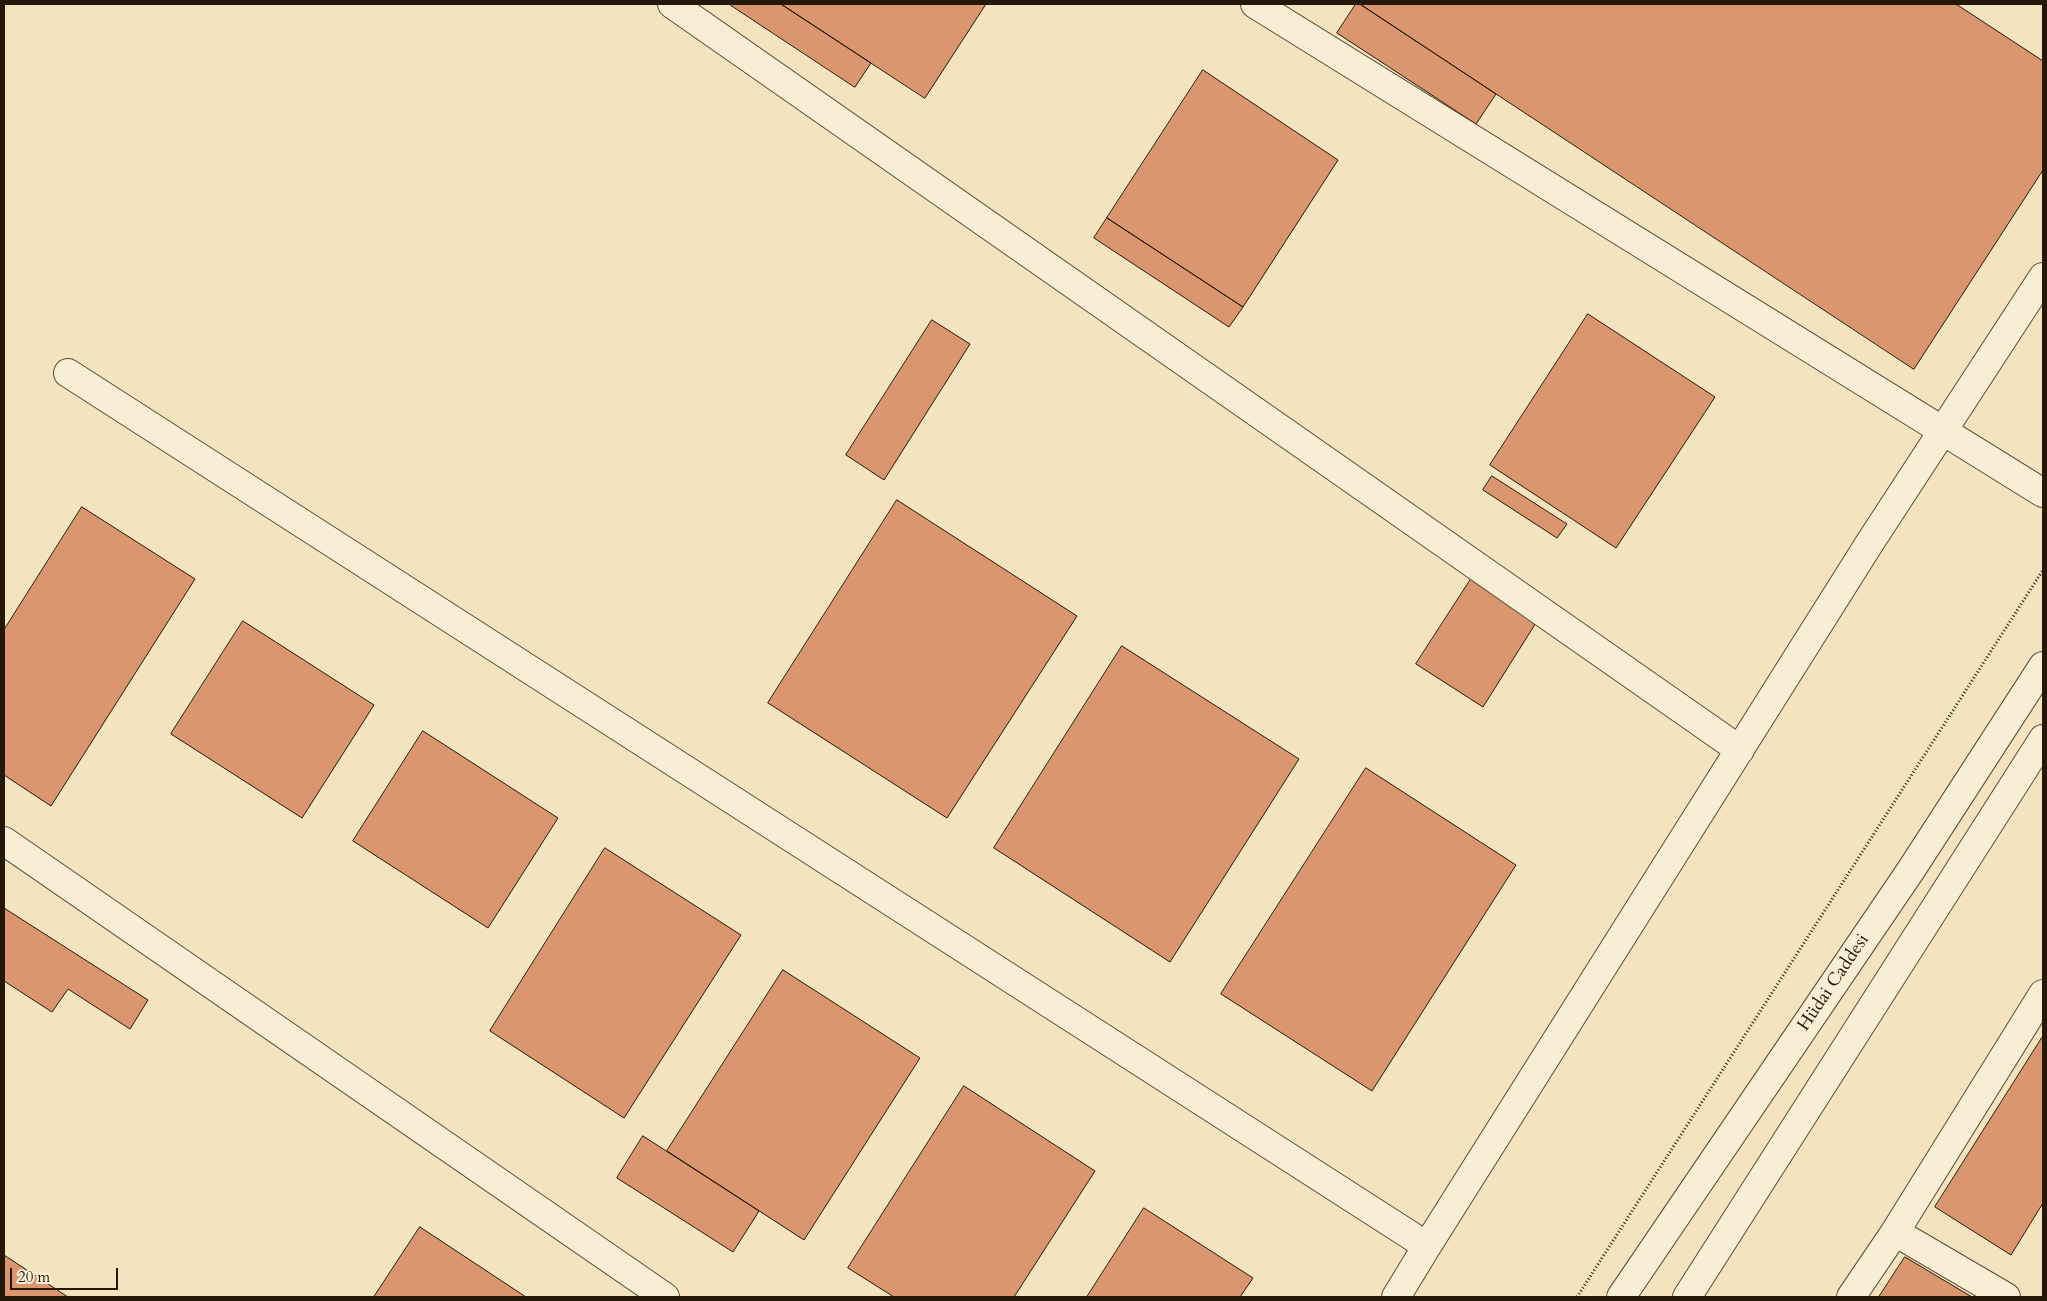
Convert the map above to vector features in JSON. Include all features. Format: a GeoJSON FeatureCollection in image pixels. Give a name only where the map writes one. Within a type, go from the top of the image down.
{"type":"FeatureCollection","features":[{"type":"Feature","properties":{"kind":"street"},"geometry":{"type":"LineString","coordinates":[[672,4],[1740,750]]}},
{"type":"Feature","properties":{"kind":"street"},"geometry":{"type":"LineString","coordinates":[[1255,4],[2043,493]]}},
{"type":"Feature","properties":{"kind":"street"},"geometry":{"type":"LineString","coordinates":[[1396,1297],[1869,544],[2043,278]]}},
{"type":"Feature","properties":{"kind":"street"},"geometry":{"type":"LineString","coordinates":[[68,373],[1427,1246]]}},
{"type":"Feature","properties":{"kind":"street","name":"Hüdai Caddesi"},"geometry":{"type":"LineString","coordinates":[[1622,1297],[1911,870],[2043,666]]}},
{"type":"Feature","properties":{"kind":"street"},"geometry":{"type":"LineString","coordinates":[[1687,1297],[2043,739]]}},
{"type":"Feature","properties":{"kind":"street"},"geometry":{"type":"LineString","coordinates":[[4,841],[665,1297]]}},
{"type":"Feature","properties":{"kind":"street"},"geometry":{"type":"LineString","coordinates":[[1851,1297],[1895,1232],[2043,994]]}},
{"type":"Feature","properties":{"kind":"street"},"geometry":{"type":"LineString","coordinates":[[1895,1232],[2006,1297]]}},
{"type":"Feature","properties":{"kind":"path"},"geometry":{"type":"LineString","coordinates":[[1578,1297],[2043,570]]}},
{"type":"Feature","properties":{"kind":"building"},"geometry":{"type":"Polygon","coordinates":[[[729,4],[781,4],[871,63],[855,87],[729,4]]]}},
{"type":"Feature","properties":{"kind":"building"},"geometry":{"type":"Polygon","coordinates":[[[781,4],[986,4],[925,98],[781,4]]]}},
{"type":"Feature","properties":{"kind":"building"},"geometry":{"type":"Polygon","coordinates":[[[1356,4],[1360,4],[1496,94],[1476,124],[1337,33],[1356,4]]]}},
{"type":"Feature","properties":{"kind":"building"},"geometry":{"type":"Polygon","coordinates":[[[1360,4],[1956,4],[2043,61],[2043,170],[1914,369],[1360,4]]]}},
{"type":"Feature","properties":{"kind":"building"},"geometry":{"type":"Polygon","coordinates":[[[1203,70],[1338,160],[1243,307],[1107,218],[1203,70]]]}},
{"type":"Feature","properties":{"kind":"building"},"geometry":{"type":"Polygon","coordinates":[[[1107,218],[1243,307],[1229,327],[1094,238],[1107,218]]]}},
{"type":"Feature","properties":{"kind":"building"},"geometry":{"type":"Polygon","coordinates":[[[1588,314],[1715,397],[1616,548],[1490,465],[1588,314]]]}},
{"type":"Feature","properties":{"kind":"building"},"geometry":{"type":"Polygon","coordinates":[[[932,320],[970,344],[884,480],[846,455],[932,320]]]}},
{"type":"Feature","properties":{"kind":"building"},"geometry":{"type":"Polygon","coordinates":[[[1492,476],[1567,524],[1557,538],[1483,490],[1492,476]]]}},
{"type":"Feature","properties":{"kind":"building"},"geometry":{"type":"Polygon","coordinates":[[[897,500],[1077,616],[947,818],[768,703],[897,500]]]}},
{"type":"Feature","properties":{"kind":"building"},"geometry":{"type":"Polygon","coordinates":[[[82,507],[195,579],[51,806],[4,775],[4,630],[82,507]]]}},
{"type":"Feature","properties":{"kind":"building"},"geometry":{"type":"Polygon","coordinates":[[[1473,576],[1539,618],[1483,707],[1416,664],[1473,576]]]}},
{"type":"Feature","properties":{"kind":"building"},"geometry":{"type":"Polygon","coordinates":[[[243,621],[374,705],[302,818],[171,734],[243,621]]]}},
{"type":"Feature","properties":{"kind":"building"},"geometry":{"type":"Polygon","coordinates":[[[1122,646],[1299,759],[1170,962],[994,848],[1122,646]]]}},
{"type":"Feature","properties":{"kind":"building"},"geometry":{"type":"Polygon","coordinates":[[[423,731],[558,818],[488,928],[353,841],[423,731]]]}},
{"type":"Feature","properties":{"kind":"building"},"geometry":{"type":"Polygon","coordinates":[[[1366,768],[1516,865],[1372,1091],[1221,994],[1366,768]]]}},
{"type":"Feature","properties":{"kind":"building"},"geometry":{"type":"Polygon","coordinates":[[[605,848],[741,935],[624,1118],[490,1031],[605,848]]]}},
{"type":"Feature","properties":{"kind":"building"},"geometry":{"type":"Polygon","coordinates":[[[4,908],[148,1000],[130,1029],[68,989],[52,1012],[4,981],[4,908]]]}},
{"type":"Feature","properties":{"kind":"building"},"geometry":{"type":"Polygon","coordinates":[[[783,970],[920,1058],[804,1240],[667,1151],[783,970]]]}},
{"type":"Feature","properties":{"kind":"building"},"geometry":{"type":"Polygon","coordinates":[[[2043,1036],[2043,1203],[2011,1255],[1935,1207],[2043,1036]]]}},
{"type":"Feature","properties":{"kind":"building"},"geometry":{"type":"Polygon","coordinates":[[[964,1086],[1095,1171],[1014,1297],[894,1297],[848,1268],[964,1086]]]}},
{"type":"Feature","properties":{"kind":"building"},"geometry":{"type":"Polygon","coordinates":[[[643,1136],[759,1211],[733,1252],[617,1178],[643,1136]]]}},
{"type":"Feature","properties":{"kind":"building"},"geometry":{"type":"Polygon","coordinates":[[[1144,1208],[1253,1278],[1240,1297],[1087,1297],[1144,1208]]]}},
{"type":"Feature","properties":{"kind":"building"},"geometry":{"type":"Polygon","coordinates":[[[420,1227],[526,1297],[374,1297],[420,1227]]]}},
{"type":"Feature","properties":{"kind":"building"},"geometry":{"type":"Polygon","coordinates":[[[4,1255],[68,1297],[4,1297],[4,1255]]]}},
{"type":"Feature","properties":{"kind":"building"},"geometry":{"type":"Polygon","coordinates":[[[1905,1257],[1972,1297],[1879,1297],[1905,1257]]]}}]}
